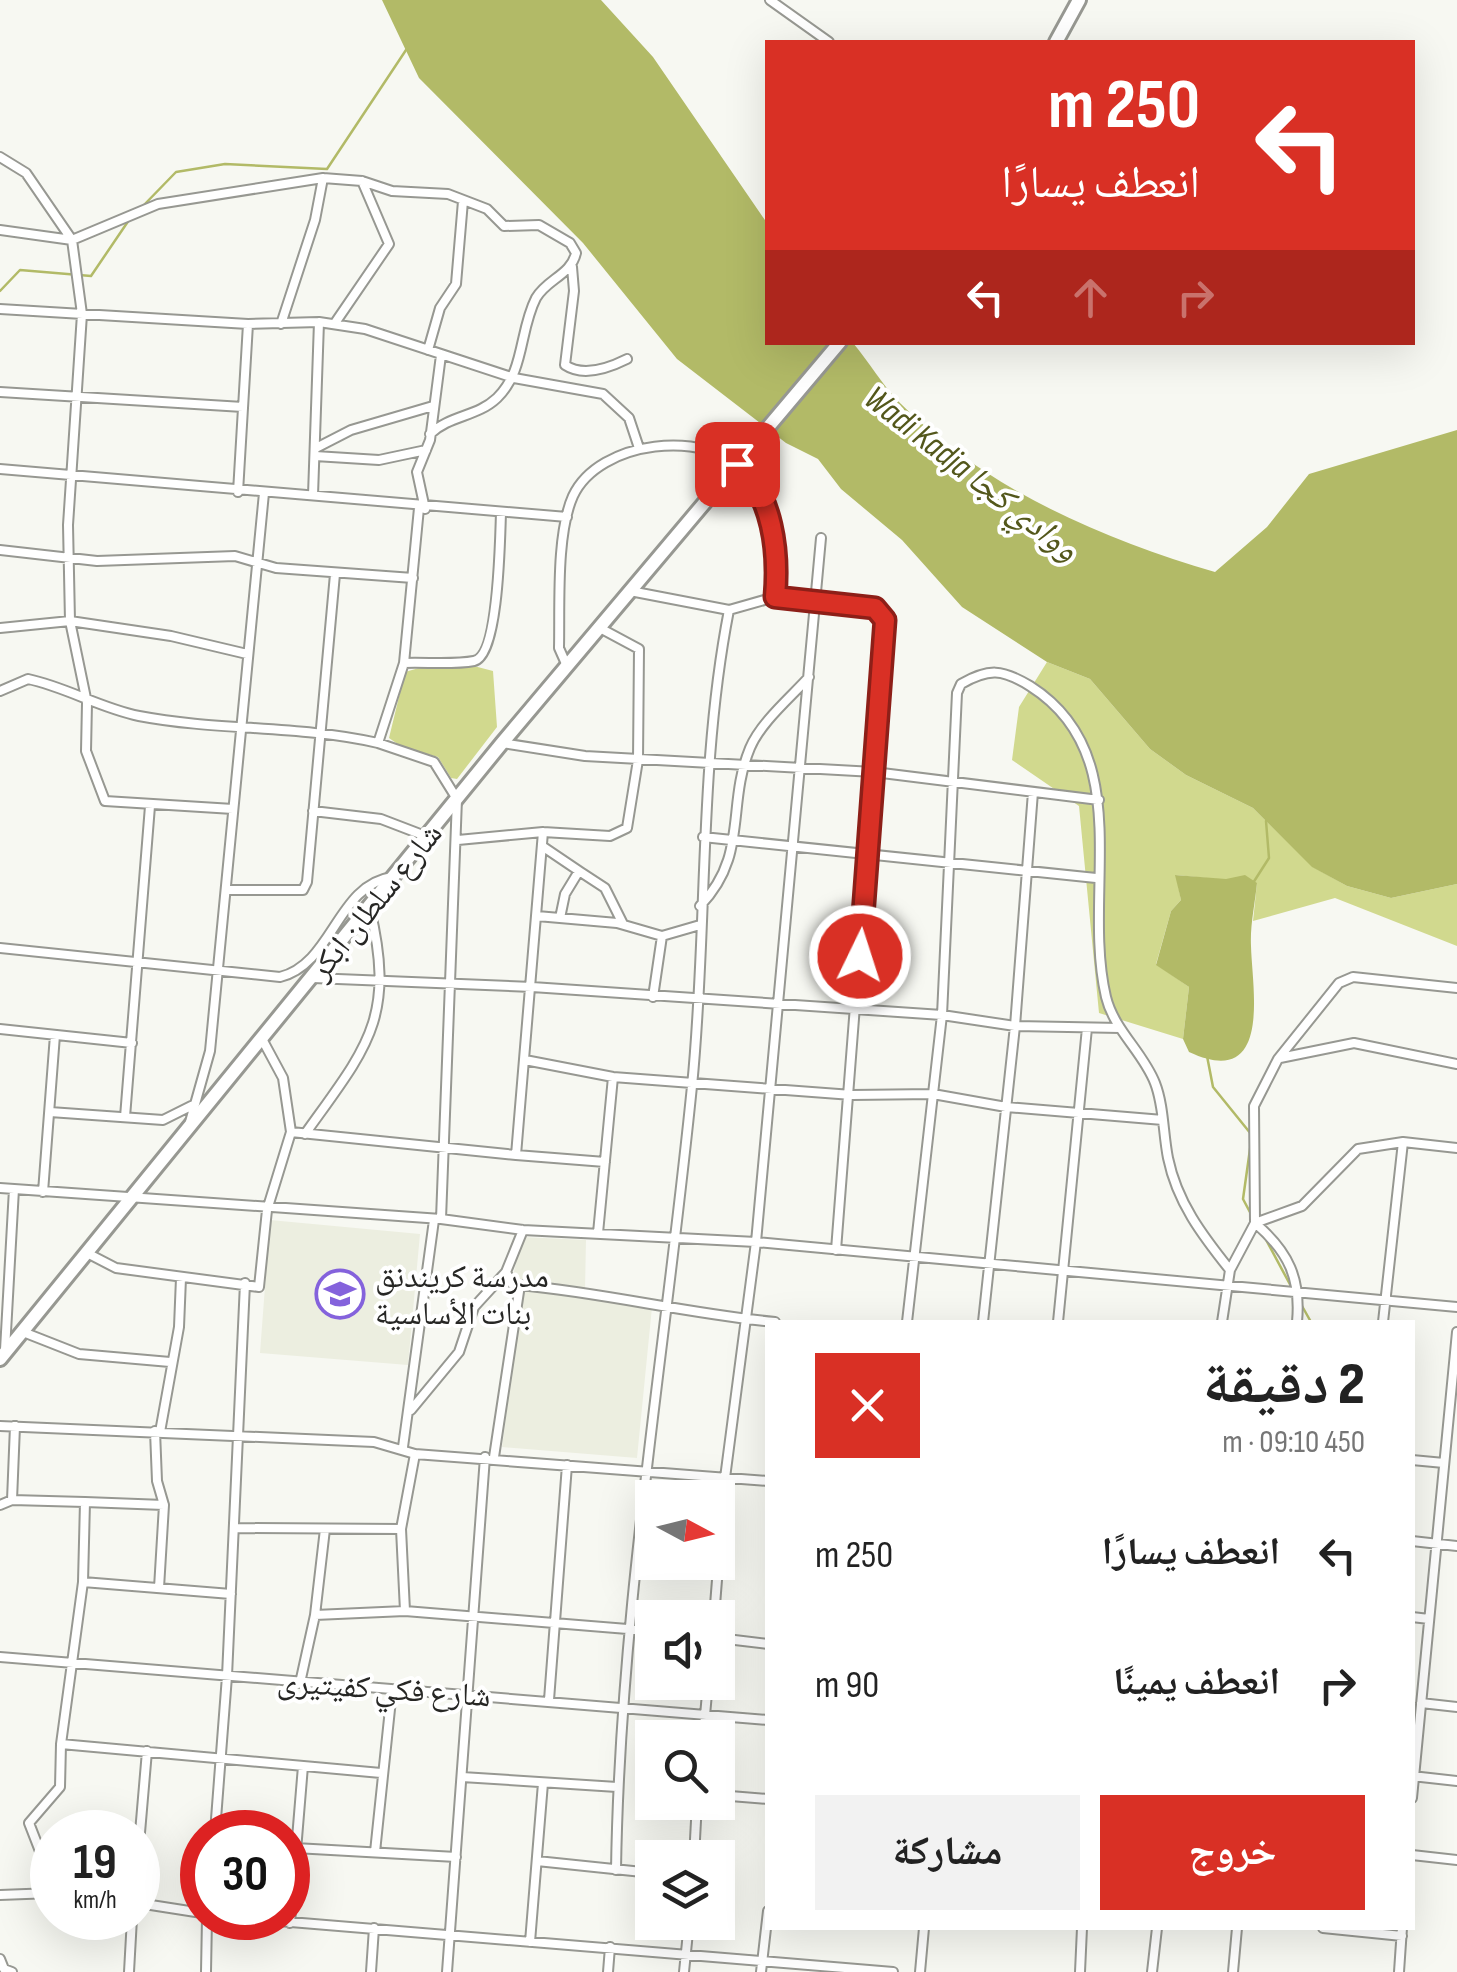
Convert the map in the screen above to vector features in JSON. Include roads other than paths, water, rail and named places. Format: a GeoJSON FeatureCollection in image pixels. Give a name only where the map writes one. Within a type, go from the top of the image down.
{"type":"FeatureCollection","features":[{"type":"Feature","properties":{"kind":"highway"},"geometry":{"type":"LineString","coordinates":[[1057,40],[1079,0]]}},
{"type":"Feature","properties":{"kind":"highway","name":"شارع سلطان ابكر"},"geometry":{"type":"LineString","coordinates":[[3,1349],[23,1332],[502,743],[837,345]]}},
{"type":"Feature","properties":{"kind":"street"},"geometry":{"type":"LineString","coordinates":[[770,0],[826,40]]}},
{"type":"Feature","properties":{"kind":"street"},"geometry":{"type":"LineString","coordinates":[[0,157],[26,173],[72,240],[82,314],[70,478],[70,621],[87,702],[86,750],[100,796],[150,806],[233,809]]}},
{"type":"Feature","properties":{"kind":"street"},"geometry":{"type":"LineString","coordinates":[[281,324],[316,220],[323,178]]}},
{"type":"Feature","properties":{"kind":"street"},"geometry":{"type":"LineString","coordinates":[[0,230],[72,240],[158,204],[323,178],[362,181],[392,190],[448,194],[487,209],[504,226],[533,223],[575,249],[565,366],[592,370],[627,359]]}},
{"type":"Feature","properties":{"kind":"street"},"geometry":{"type":"LineString","coordinates":[[335,324],[389,244],[362,181]]}},
{"type":"Feature","properties":{"kind":"street"},"geometry":{"type":"LineString","coordinates":[[428,350],[440,308],[456,284],[463,202]]}},
{"type":"Feature","properties":{"kind":"street"},"geometry":{"type":"LineString","coordinates":[[430,434],[444,422],[477,413],[514,378],[537,297],[572,266]]}},
{"type":"Feature","properties":{"kind":"street"},"geometry":{"type":"LineString","coordinates":[[0,309],[248,324],[335,324],[514,378],[603,394],[629,418],[639,448]]}},
{"type":"Feature","properties":{"kind":"street"},"geometry":{"type":"LineString","coordinates":[[313,495],[319,322]]}},
{"type":"Feature","properties":{"kind":"street"},"geometry":{"type":"LineString","coordinates":[[238,492],[248,324]]}},
{"type":"Feature","properties":{"kind":"street"},"geometry":{"type":"LineString","coordinates":[[378,743],[404,663],[422,508],[417,472],[430,434],[442,355]]}},
{"type":"Feature","properties":{"kind":"street"},"geometry":{"type":"LineString","coordinates":[[0,392],[243,407]]}},
{"type":"Feature","properties":{"kind":"street"},"geometry":{"type":"LineString","coordinates":[[316,452],[351,430],[433,406]]}},
{"type":"Feature","properties":{"kind":"street"},"geometry":{"type":"LineString","coordinates":[[566,666],[559,648],[566,518],[582,481],[596,466],[639,448],[688,446],[737,464],[752,480],[771,525],[777,572],[775,597]]}},
{"type":"Feature","properties":{"kind":"street"},"geometry":{"type":"LineString","coordinates":[[316,452],[379,460],[426,450]]}},
{"type":"Feature","properties":{"kind":"street"},"geometry":{"type":"LineString","coordinates":[[0,470],[566,518]]}},
{"type":"Feature","properties":{"kind":"street"},"geometry":{"type":"LineString","coordinates":[[190,1129],[191,1106],[210,1051],[264,493]]}},
{"type":"Feature","properties":{"kind":"street"},"geometry":{"type":"LineString","coordinates":[[404,663],[474,661],[486,652],[494,614],[501,513]]}},
{"type":"Feature","properties":{"kind":"street"},"geometry":{"type":"LineString","coordinates":[[715,1600],[725,1478],[756,1242],[821,538]]}},
{"type":"Feature","properties":{"kind":"street"},"geometry":{"type":"LineString","coordinates":[[0,550],[68,559],[228,556],[257,564],[335,574],[413,578]]}},
{"type":"Feature","properties":{"kind":"street"},"geometry":{"type":"LineString","coordinates":[[226,890],[302,890],[310,868],[335,574]]}},
{"type":"Feature","properties":{"kind":"street"},"geometry":{"type":"LineString","coordinates":[[629,591],[729,610],[775,597],[875,608],[885,620],[852,1095],[836,1250]]}},
{"type":"Feature","properties":{"kind":"street"},"geometry":{"type":"LineString","coordinates":[[616,1870],[630,1628],[692,1084],[699,1002],[703,838],[729,610]]}},
{"type":"Feature","properties":{"kind":"street"},"geometry":{"type":"LineString","coordinates":[[0,628],[70,621],[171,636],[247,654]]}},
{"type":"Feature","properties":{"kind":"street"},"geometry":{"type":"LineString","coordinates":[[458,840],[543,832],[620,834],[630,815],[638,760],[639,649],[598,628]]}},
{"type":"Feature","properties":{"kind":"street"},"geometry":{"type":"LineString","coordinates":[[907,1320],[942,1015],[947,862],[960,684],[984,671],[998,670],[1045,696],[1068,718],[1092,769],[1099,800],[1096,878],[1106,995],[1120,1028],[1156,1084],[1179,1196],[1230,1270]]}},
{"type":"Feature","properties":{"kind":"street"},"geometry":{"type":"LineString","coordinates":[[700,906],[723,880],[735,841],[744,767],[757,736],[809,677]]}},
{"type":"Feature","properties":{"kind":"street"},"geometry":{"type":"LineString","coordinates":[[0,691],[28,679],[87,702],[139,716],[320,733],[378,743],[438,764],[457,800],[458,840],[444,1146],[438,1219],[404,1447]]}},
{"type":"Feature","properties":{"kind":"street"},"geometry":{"type":"LineString","coordinates":[[502,743],[567,755],[744,767],[800,766],[953,779],[1099,800]]}},
{"type":"Feature","properties":{"kind":"street"},"geometry":{"type":"LineString","coordinates":[[983,1320],[1016,1026],[1034,792]]}},
{"type":"Feature","properties":{"kind":"street"},"geometry":{"type":"LineString","coordinates":[[125,1117],[150,806]]}},
{"type":"Feature","properties":{"kind":"street"},"geometry":{"type":"LineString","coordinates":[[313,811],[381,819],[428,837]]}},
{"type":"Feature","properties":{"kind":"street"},"geometry":{"type":"LineString","coordinates":[[516,1155],[543,832]]}},
{"type":"Feature","properties":{"kind":"street"},"geometry":{"type":"LineString","coordinates":[[703,838],[1096,878]]}},
{"type":"Feature","properties":{"kind":"street"},"geometry":{"type":"LineString","coordinates":[[542,846],[606,888],[622,924]]}},
{"type":"Feature","properties":{"kind":"street"},"geometry":{"type":"LineString","coordinates":[[560,918],[566,894],[579,870]]}},
{"type":"Feature","properties":{"kind":"street"},"geometry":{"type":"LineString","coordinates":[[0,948],[280,977],[294,974],[316,953],[362,890],[376,880],[396,877]]}},
{"type":"Feature","properties":{"kind":"street"},"geometry":{"type":"LineString","coordinates":[[306,1134],[355,1064],[383,984],[370,909]]}},
{"type":"Feature","properties":{"kind":"street"},"geometry":{"type":"LineString","coordinates":[[537,916],[622,924],[662,936],[700,925]]}},
{"type":"Feature","properties":{"kind":"street"},"geometry":{"type":"LineString","coordinates":[[654,997],[662,936]]}},
{"type":"Feature","properties":{"kind":"street"},"geometry":{"type":"LineString","coordinates":[[1222,1320],[1230,1270],[1255,1223],[1254,1106],[1278,1059],[1340,983],[1353,976],[1457,988]]}},
{"type":"Feature","properties":{"kind":"street"},"geometry":{"type":"LineString","coordinates":[[313,978],[383,984],[452,983],[942,1015],[1016,1026],[1120,1028]]}},
{"type":"Feature","properties":{"kind":"street"},"geometry":{"type":"LineString","coordinates":[[1058,1320],[1087,1028]]}},
{"type":"Feature","properties":{"kind":"street"},"geometry":{"type":"LineString","coordinates":[[0,1029],[132,1043]]}},
{"type":"Feature","properties":{"kind":"street"},"geometry":{"type":"LineString","coordinates":[[43,1192],[55,1035]]}},
{"type":"Feature","properties":{"kind":"street"},"geometry":{"type":"LineString","coordinates":[[87,1253],[116,1268],[245,1282],[259,1287],[267,1210],[291,1132],[283,1078],[262,1039]]}},
{"type":"Feature","properties":{"kind":"street"},"geometry":{"type":"LineString","coordinates":[[1278,1059],[1354,1043],[1457,1064]]}},
{"type":"Feature","properties":{"kind":"street"},"geometry":{"type":"LineString","coordinates":[[525,1060],[613,1077],[852,1095],[933,1094],[1006,1108],[1163,1120]]}},
{"type":"Feature","properties":{"kind":"street"},"geometry":{"type":"LineString","coordinates":[[598,1233],[613,1077]]}},
{"type":"Feature","properties":{"kind":"street"},"geometry":{"type":"LineString","coordinates":[[50,1112],[167,1119],[191,1106]]}},
{"type":"Feature","properties":{"kind":"street"},"geometry":{"type":"LineString","coordinates":[[291,1132],[605,1162]]}},
{"type":"Feature","properties":{"kind":"street"},"geometry":{"type":"LineString","coordinates":[[1255,1223],[1302,1206],[1358,1149],[1402,1142],[1457,1148]]}},
{"type":"Feature","properties":{"kind":"street"},"geometry":{"type":"LineString","coordinates":[[1383,1320],[1402,1142]]}},
{"type":"Feature","properties":{"kind":"street"},"geometry":{"type":"LineString","coordinates":[[0,1188],[267,1210],[438,1219],[523,1230],[756,1242],[1226,1282],[1457,1307]]}},
{"type":"Feature","properties":{"kind":"street"},"geometry":{"type":"LineString","coordinates":[[3,1349],[14,1190]]}},
{"type":"Feature","properties":{"kind":"street"},"geometry":{"type":"LineString","coordinates":[[1255,1223],[1273,1238],[1300,1290],[1297,1320]]}},
{"type":"Feature","properties":{"kind":"street"},"geometry":{"type":"LineString","coordinates":[[409,1412],[459,1352],[474,1307],[506,1272],[523,1230]]}},
{"type":"Feature","properties":{"kind":"street"},"geometry":{"type":"LineString","coordinates":[[506,1272],[512,1284],[605,1292],[668,1308],[765,1321]]}},
{"type":"Feature","properties":{"kind":"street"},"geometry":{"type":"LineString","coordinates":[[159,1588],[164,1505],[157,1481],[158,1431],[179,1327],[182,1278]]}},
{"type":"Feature","properties":{"kind":"street"},"geometry":{"type":"LineString","coordinates":[[217,1810],[245,1282]]}},
{"type":"Feature","properties":{"kind":"street"},"geometry":{"type":"LineString","coordinates":[[447,1972],[490,1457],[520,1285]]}},
{"type":"Feature","properties":{"kind":"street"},"geometry":{"type":"LineString","coordinates":[[23,1332],[79,1354],[170,1362]]}},
{"type":"Feature","properties":{"kind":"street"},"geometry":{"type":"LineString","coordinates":[[1415,1758],[1457,1332]]}},
{"type":"Feature","properties":{"kind":"street"},"geometry":{"type":"LineString","coordinates":[[0,1426],[239,1434],[404,1447],[415,1454],[765,1481]]}},
{"type":"Feature","properties":{"kind":"street"},"geometry":{"type":"LineString","coordinates":[[12,1500],[14,1426]]}},
{"type":"Feature","properties":{"kind":"street"},"geometry":{"type":"LineString","coordinates":[[405,1611],[401,1529],[415,1454]]}},
{"type":"Feature","properties":{"kind":"street"},"geometry":{"type":"LineString","coordinates":[[1415,1460],[1444,1463]]}},
{"type":"Feature","properties":{"kind":"street"},"geometry":{"type":"LineString","coordinates":[[548,1700],[566,1465]]}},
{"type":"Feature","properties":{"kind":"street"},"geometry":{"type":"LineString","coordinates":[[0,1506],[12,1500],[164,1505]]}},
{"type":"Feature","properties":{"kind":"street"},"geometry":{"type":"LineString","coordinates":[[40,1810],[60,1787],[61,1744],[83,1582],[86,1502]]}},
{"type":"Feature","properties":{"kind":"street"},"geometry":{"type":"LineString","coordinates":[[234,1528],[401,1529]]}},
{"type":"Feature","properties":{"kind":"street"},"geometry":{"type":"LineString","coordinates":[[300,1683],[315,1615],[326,1528]]}},
{"type":"Feature","properties":{"kind":"street"},"geometry":{"type":"LineString","coordinates":[[1415,1540],[1457,1546]]}},
{"type":"Feature","properties":{"kind":"street"},"geometry":{"type":"LineString","coordinates":[[83,1582],[231,1594]]}},
{"type":"Feature","properties":{"kind":"street"},"geometry":{"type":"LineString","coordinates":[[315,1615],[405,1611],[635,1629]]}},
{"type":"Feature","properties":{"kind":"street"},"geometry":{"type":"LineString","coordinates":[[1415,1617],[1430,1619]]}},
{"type":"Feature","properties":{"kind":"street"},"geometry":{"type":"LineString","coordinates":[[735,1640],[765,1644]]}},
{"type":"Feature","properties":{"kind":"street","name":"شارع فكي كفيتيرى"},"geometry":{"type":"LineString","coordinates":[[0,1658],[765,1720]]}},
{"type":"Feature","properties":{"kind":"street"},"geometry":{"type":"LineString","coordinates":[[374,1852],[392,1690]]}},
{"type":"Feature","properties":{"kind":"street"},"geometry":{"type":"LineString","coordinates":[[706,1720],[707,1700]]}},
{"type":"Feature","properties":{"kind":"street"},"geometry":{"type":"LineString","coordinates":[[1421,1703],[1457,1707]]}},
{"type":"Feature","properties":{"kind":"street"},"geometry":{"type":"LineString","coordinates":[[61,1744],[381,1773]]}},
{"type":"Feature","properties":{"kind":"street"},"geometry":{"type":"LineString","coordinates":[[142,1810],[148,1751]]}},
{"type":"Feature","properties":{"kind":"street"},"geometry":{"type":"LineString","coordinates":[[299,1810],[303,1766]]}},
{"type":"Feature","properties":{"kind":"street"},"geometry":{"type":"LineString","coordinates":[[1415,1776],[1457,1780]]}},
{"type":"Feature","properties":{"kind":"street"},"geometry":{"type":"LineString","coordinates":[[462,1777],[618,1787]]}},
{"type":"Feature","properties":{"kind":"street"},"geometry":{"type":"LineString","coordinates":[[530,1942],[542,1783]]}},
{"type":"Feature","properties":{"kind":"street"},"geometry":{"type":"LineString","coordinates":[[735,1796],[765,1799]]}},
{"type":"Feature","properties":{"kind":"street"},"geometry":{"type":"LineString","coordinates":[[310,1849],[456,1857]]}},
{"type":"Feature","properties":{"kind":"street"},"geometry":{"type":"LineString","coordinates":[[1415,1855],[1457,1860]]}},
{"type":"Feature","properties":{"kind":"street"},"geometry":{"type":"LineString","coordinates":[[537,1861],[635,1872]]}},
{"type":"Feature","properties":{"kind":"street"},"geometry":{"type":"LineString","coordinates":[[0,1896],[30,1894]]}},
{"type":"Feature","properties":{"kind":"street"},"geometry":{"type":"LineString","coordinates":[[310,1923],[610,1948],[761,1967],[893,1972]]}},
{"type":"Feature","properties":{"kind":"street"},"geometry":{"type":"LineString","coordinates":[[371,1972],[374,1928]]}},
{"type":"Feature","properties":{"kind":"street"},"geometry":{"type":"LineString","coordinates":[[761,1967],[766,1930]]}},
{"type":"Feature","properties":{"kind":"street"},"geometry":{"type":"LineString","coordinates":[[920,1972],[924,1930]]}},
{"type":"Feature","properties":{"kind":"street"},"geometry":{"type":"LineString","coordinates":[[1080,1972],[1082,1930]]}},
{"type":"Feature","properties":{"kind":"street"},"geometry":{"type":"LineString","coordinates":[[1152,1972],[1157,1930]]}},
{"type":"Feature","properties":{"kind":"street"},"geometry":{"type":"LineString","coordinates":[[1233,1972],[1237,1930]]}},
{"type":"Feature","properties":{"kind":"street"},"geometry":{"type":"LineString","coordinates":[[1362,1930],[1402,1932],[1398,1972]]}},
{"type":"Feature","properties":{"kind":"street"},"geometry":{"type":"LineString","coordinates":[[129,1972],[131,1940]]}},
{"type":"Feature","properties":{"kind":"street"},"geometry":{"type":"LineString","coordinates":[[205,1940],[206,1972]]}},
{"type":"Feature","properties":{"kind":"street"},"geometry":{"type":"LineString","coordinates":[[684,1972],[687,1940]]}},
{"type":"Feature","properties":{"kind":"street"},"geometry":{"type":"LineString","coordinates":[[608,1972],[610,1948]]}},
{"type":"Feature","properties":{"kind":"street"},"geometry":{"type":"LineString","coordinates":[[0,1959],[4,1969],[12,1972]]}},
{"type":"Feature","properties":{"kind":"water","name":"Wadi Kadja ووادي كجا"},"geometry":{"type":"Polygon","coordinates":[[[382,0],[601,0],[653,57],[765,220],[765,345],[855,345],[900,403],[969,461],[1047,507],[1172,559],[1215,572],[1267,527],[1309,474],[1457,430],[1457,884],[1391,898],[1347,886],[1312,867],[1253,808],[1186,775],[1150,749],[1090,679],[1047,662],[962,607],[902,540],[841,489],[818,459],[786,443],[677,359],[583,243],[419,78],[382,0]]]}},
{"type":"Feature","properties":{"kind":"water"},"geometry":{"type":"Polygon","coordinates":[[[1175,875],[1226,879],[1245,875],[1257,883],[1251,938],[1252,1029],[1246,1047],[1234,1058],[1216,1060],[1189,1052],[1183,1039],[1189,987],[1156,965],[1171,911],[1181,900],[1175,875]]]}},
{"type":"Feature","properties":{"kind":"waterway"},"geometry":{"type":"LineString","coordinates":[[142,207],[176,172],[225,164],[327,169],[408,47]]}},
{"type":"Feature","properties":{"kind":"waterway"},"geometry":{"type":"LineString","coordinates":[[0,291],[20,270],[91,276],[129,220]]}},
{"type":"Feature","properties":{"kind":"waterway"},"geometry":{"type":"LineString","coordinates":[[1253,883],[1269,858],[1266,821]]}},
{"type":"Feature","properties":{"kind":"waterway"},"geometry":{"type":"LineString","coordinates":[[1207,1056],[1213,1087],[1251,1134]]}},
{"type":"Feature","properties":{"kind":"waterway"},"geometry":{"type":"LineString","coordinates":[[1251,1142],[1243,1199],[1252,1216]]}},
{"type":"Feature","properties":{"kind":"waterway"},"geometry":{"type":"LineString","coordinates":[[1264,1236],[1293,1290]]}},
{"type":"Feature","properties":{"kind":"waterway"},"geometry":{"type":"LineString","coordinates":[[1302,1306],[1310,1320]]}},
{"type":"Feature","properties":{"kind":"place","name":"مدرسة كريندنق بنات الأساسية"},"geometry":{"type":"Point","coordinates":[340,1294]}}]}
